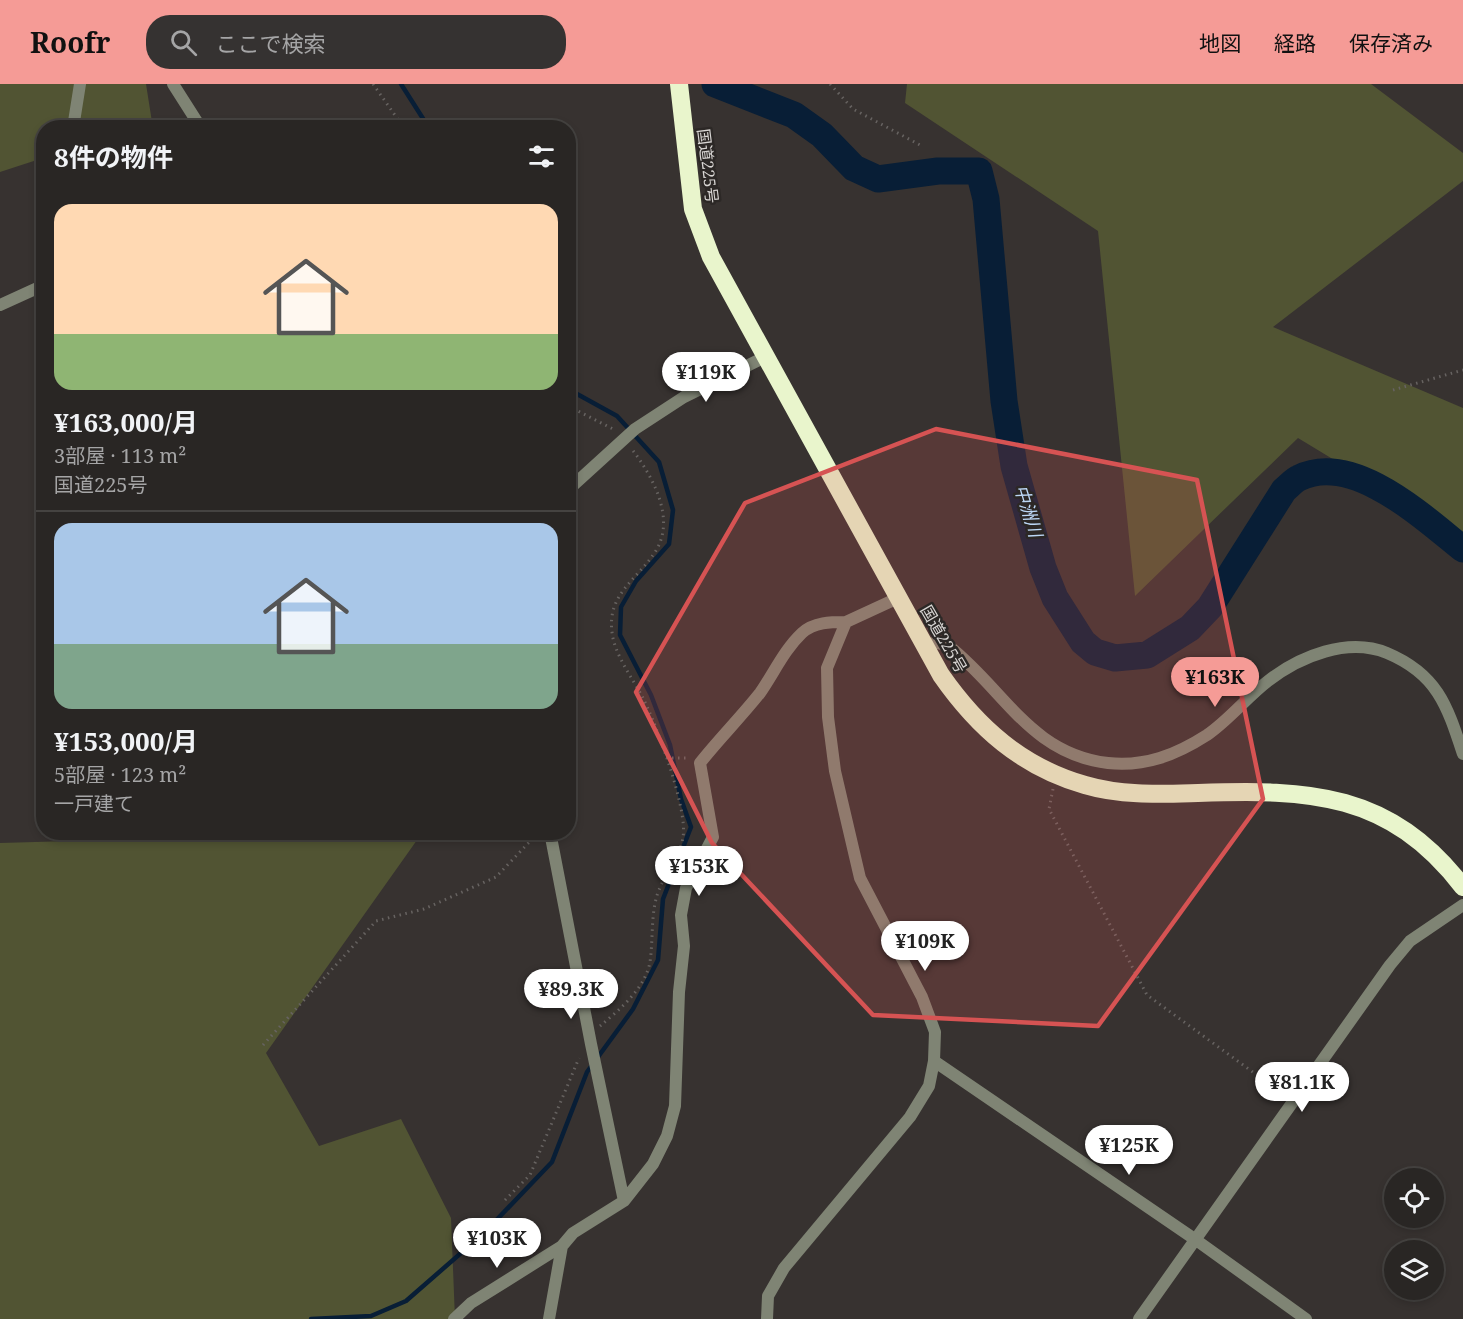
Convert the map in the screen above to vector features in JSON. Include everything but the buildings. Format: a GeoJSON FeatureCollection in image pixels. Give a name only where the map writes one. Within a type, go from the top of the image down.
{"type":"FeatureCollection","features":[{"type":"Feature","properties":{"kind":"highway","name":"国道225号"},"geometry":{"type":"LineString","coordinates":[[680,90],[693,209],[711,257],[923,644],[941,675],[975,720],[1007,748],[1055,775],[1087,786],[1120,792],[1155,794],[1257,791],[1304,793],[1362,807],[1386,819],[1443,860],[1463,887]]}},
{"type":"Feature","properties":{"kind":"street"},"geometry":{"type":"LineString","coordinates":[[74,120],[80,84]]}},
{"type":"Feature","properties":{"kind":"street"},"geometry":{"type":"LineString","coordinates":[[173,84],[196,120]]}},
{"type":"Feature","properties":{"kind":"street"},"geometry":{"type":"LineString","coordinates":[[0,305],[36,289]]}},
{"type":"Feature","properties":{"kind":"street"},"geometry":{"type":"LineString","coordinates":[[576,482],[635,429],[684,397],[765,357]]}},
{"type":"Feature","properties":{"kind":"street"},"geometry":{"type":"LineString","coordinates":[[454,1319],[471,1303],[562,1246],[573,1233],[624,1201],[653,1164],[668,1136],[675,1106],[678,1003],[684,946],[681,915],[686,888],[713,837],[700,763],[730,725],[749,707],[782,656],[804,632],[824,622],[846,622],[898,598]]}},
{"type":"Feature","properties":{"kind":"street"},"geometry":{"type":"LineString","coordinates":[[767,1319],[768,1296],[784,1268],[910,1117],[929,1086],[934,1060],[935,1032],[922,997],[860,878],[835,771],[828,717],[827,668],[846,622]]}},
{"type":"Feature","properties":{"kind":"street"},"geometry":{"type":"LineString","coordinates":[[923,644],[939,643],[950,647],[1017,716],[1054,746],[1087,759],[1109,763],[1142,764],[1173,754],[1208,734],[1270,679],[1315,653],[1350,647],[1377,649],[1418,669],[1433,685],[1448,709],[1463,754]]}},
{"type":"Feature","properties":{"kind":"street"},"geometry":{"type":"LineString","coordinates":[[552,840],[589,1036],[624,1201]]}},
{"type":"Feature","properties":{"kind":"street"},"geometry":{"type":"LineString","coordinates":[[1139,1319],[1292,1101],[1410,941],[1463,905]]}},
{"type":"Feature","properties":{"kind":"street"},"geometry":{"type":"LineString","coordinates":[[934,1060],[1196,1240],[1306,1319]]}},
{"type":"Feature","properties":{"kind":"street"},"geometry":{"type":"LineString","coordinates":[[549,1319],[562,1246]]}},
{"type":"Feature","properties":{"kind":"path"},"geometry":{"type":"LineString","coordinates":[[373,84],[398,120]]}},
{"type":"Feature","properties":{"kind":"path"},"geometry":{"type":"LineString","coordinates":[[830,84],[853,110],[920,146]]}},
{"type":"Feature","properties":{"kind":"path"},"geometry":{"type":"LineString","coordinates":[[1393,390],[1463,370]]}},
{"type":"Feature","properties":{"kind":"path"},"geometry":{"type":"LineString","coordinates":[[505,1200],[530,1176],[589,1036],[623,1006],[639,986],[649,965],[656,898],[683,837],[682,817],[666,759],[647,706],[612,634],[612,610],[623,587],[655,553],[663,526],[658,493],[644,464],[623,438],[611,426],[576,410]]}},
{"type":"Feature","properties":{"kind":"path"},"geometry":{"type":"LineString","coordinates":[[666,759],[691,758],[700,763]]}},
{"type":"Feature","properties":{"kind":"path"},"geometry":{"type":"LineString","coordinates":[[1055,775],[1049,809],[1147,995],[1292,1101]]}},
{"type":"Feature","properties":{"kind":"path"},"geometry":{"type":"LineString","coordinates":[[263,1045],[376,921],[424,909],[496,877],[531,840]]}},
{"type":"Feature","properties":{"kind":"highlighted area"},"geometry":{"type":"Polygon","coordinates":[[[936,429],[1197,480],[1263,799],[1098,1026],[873,1015],[712,843],[636,692],[745,503],[936,429]]]}},
{"type":"Feature","properties":{"kind":"green space"},"geometry":{"type":"Polygon","coordinates":[[[0,84],[146,84],[152,120],[36,120],[36,160],[0,172],[0,84]]]}},
{"type":"Feature","properties":{"kind":"green space"},"geometry":{"type":"Polygon","coordinates":[[[907,84],[1371,84],[1463,153],[1463,181],[1273,327],[1463,408],[1463,538],[1298,438],[1135,596],[1098,231],[905,103],[907,84]]]}},
{"type":"Feature","properties":{"kind":"green space"},"geometry":{"type":"Polygon","coordinates":[[[106,840],[417,840],[266,1053],[319,1146],[401,1119],[451,1218],[455,1319],[0,1319],[0,843],[106,840]]]}},
{"type":"Feature","properties":{"kind":"waterway"},"geometry":{"type":"LineString","coordinates":[[401,84],[424,120]]}},
{"type":"Feature","properties":{"kind":"waterway","name":"中洲川"},"geometry":{"type":"LineString","coordinates":[[715,84],[794,115],[822,135],[854,168],[878,179],[938,171],[979,171],[986,199],[1004,401],[1014,466],[1043,568],[1055,598],[1083,642],[1095,652],[1115,658],[1147,655],[1190,628],[1210,607],[1284,490],[1297,479],[1320,472],[1342,473],[1364,480],[1387,492],[1429,521],[1463,549]]}},
{"type":"Feature","properties":{"kind":"waterway"},"geometry":{"type":"LineString","coordinates":[[311,1319],[371,1316],[406,1301],[484,1233],[552,1162],[587,1072],[633,1009],[658,960],[663,899],[691,827],[681,799],[670,745],[651,695],[620,635],[621,607],[636,581],[669,544],[673,510],[659,462],[617,416],[576,393]]}}]}
